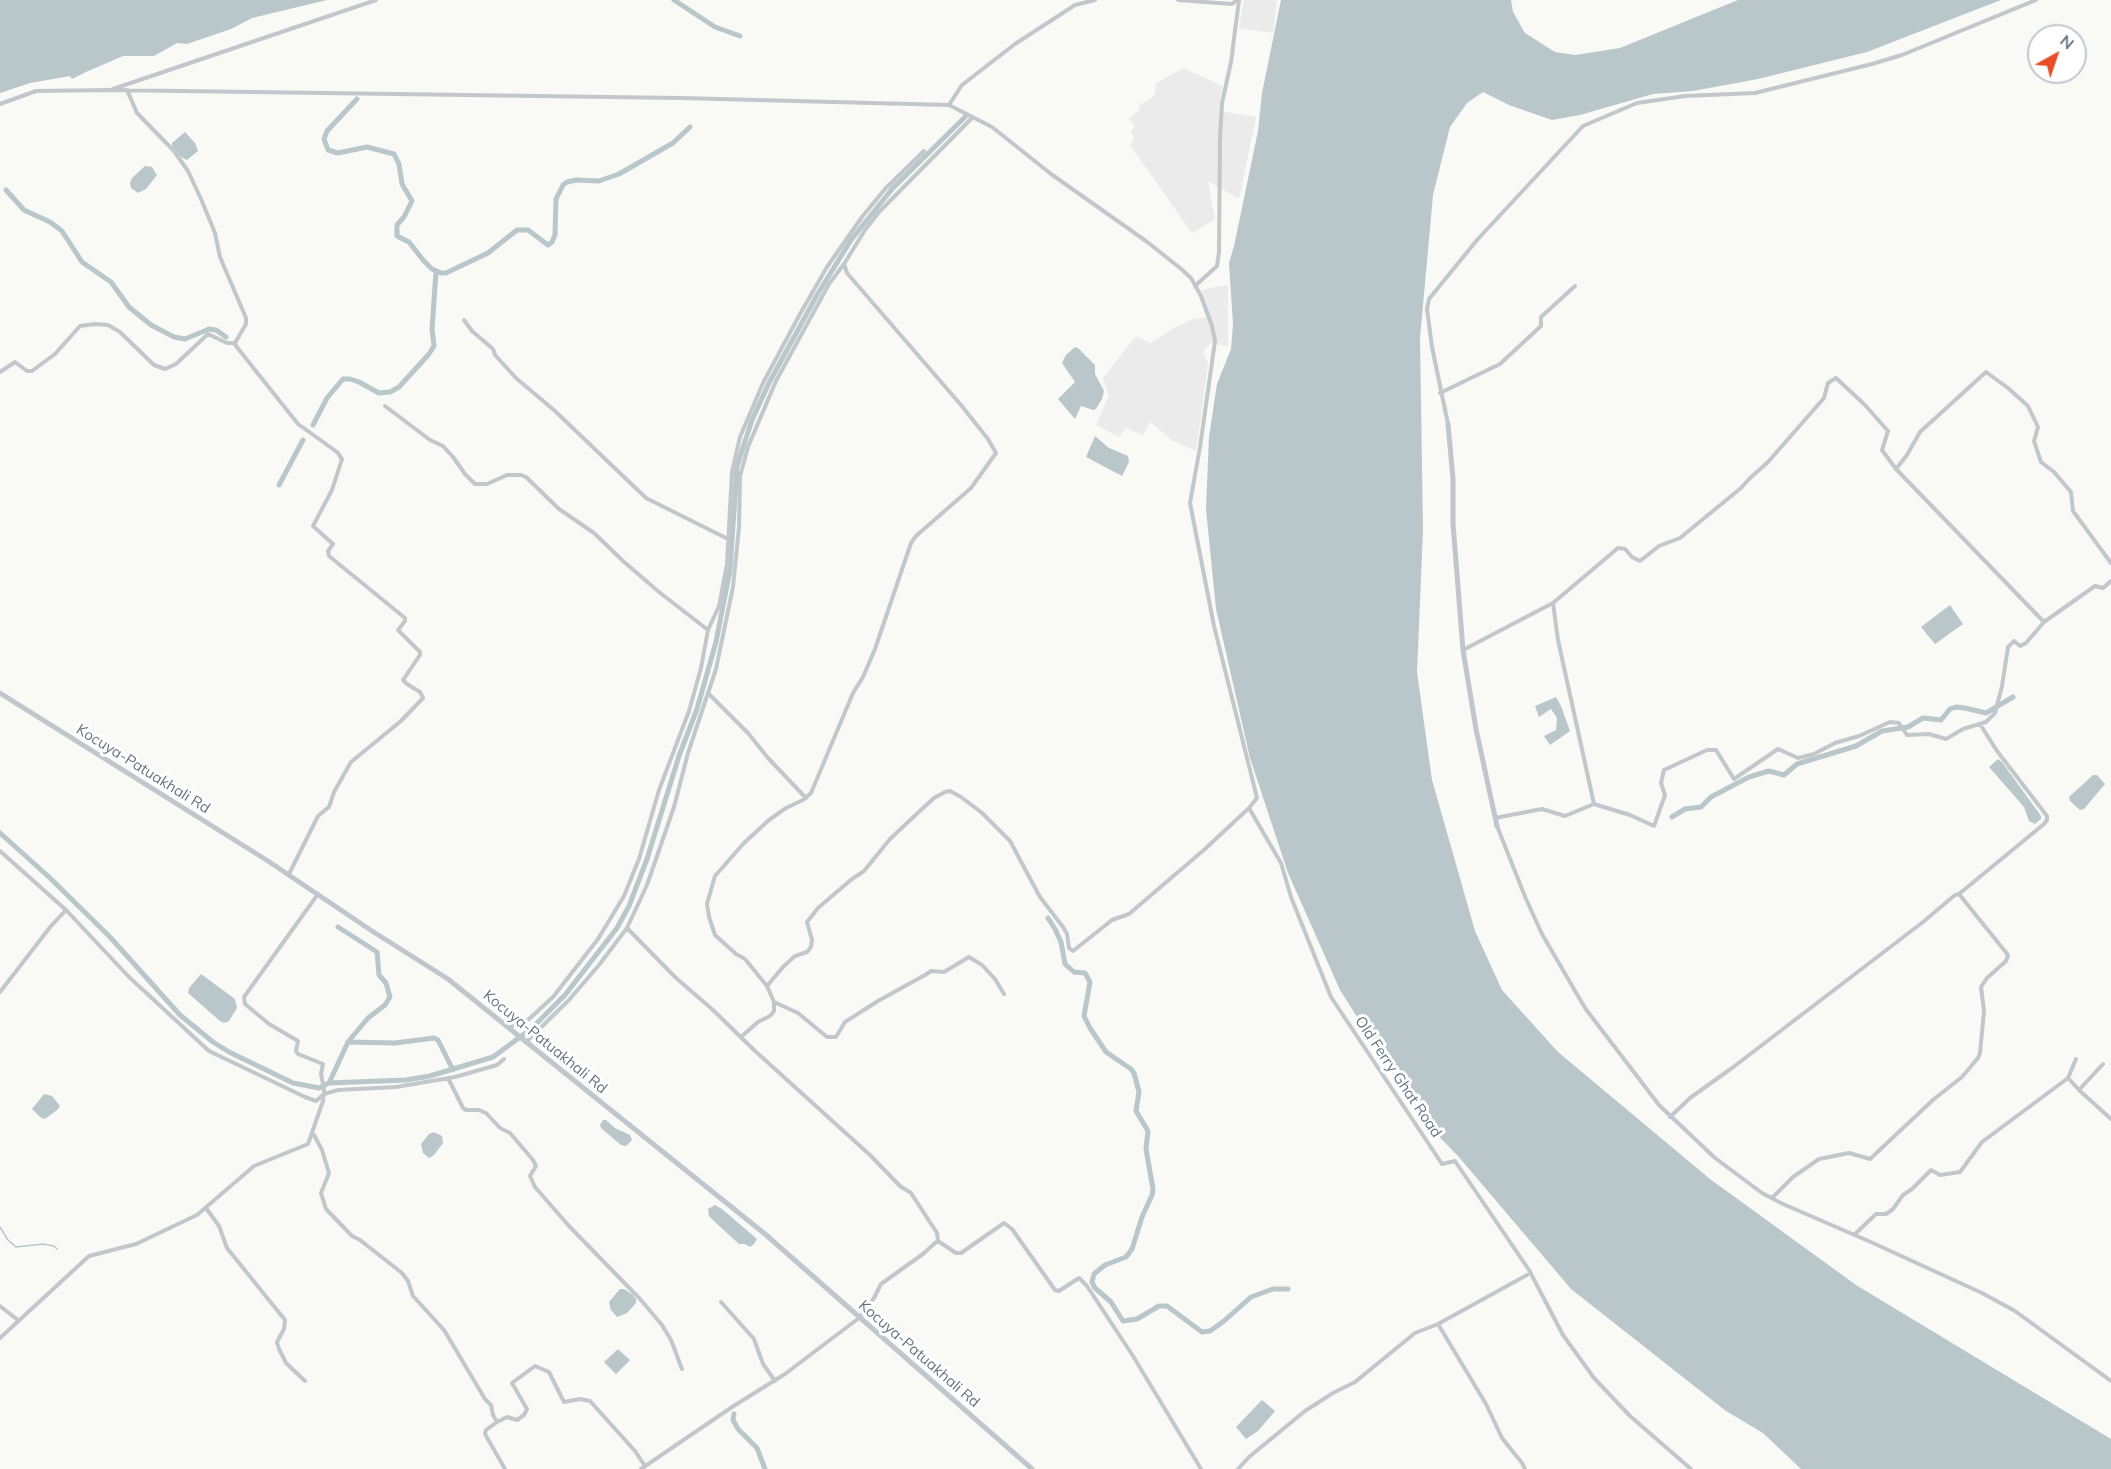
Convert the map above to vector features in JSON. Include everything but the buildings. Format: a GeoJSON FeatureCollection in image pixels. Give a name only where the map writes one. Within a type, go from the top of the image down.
{"type":"FeatureCollection","features":[{"type":"Feature","properties":{"kind":"main road"},"geometry":{"type":"LineString","coordinates":[[1448,424],[1453,524],[1464,650],[1476,729],[1497,826]]}},
{"type":"Feature","properties":{"kind":"main road","name":"Kocuya-Patuakhali Rd"},"geometry":{"type":"LineString","coordinates":[[0,693],[289,874],[448,979],[765,1234],[1032,1469]]}},
{"type":"Feature","properties":{"kind":"street"},"geometry":{"type":"LineString","coordinates":[[110,90],[376,0]]}},
{"type":"Feature","properties":{"kind":"street"},"geometry":{"type":"LineString","coordinates":[[949,105],[962,85],[1014,44],[1075,5],[1095,0]]}},
{"type":"Feature","properties":{"kind":"street"},"geometry":{"type":"LineString","coordinates":[[1179,0],[1232,4],[1238,0]]}},
{"type":"Feature","properties":{"kind":"street"},"geometry":{"type":"LineString","coordinates":[[1195,286],[1216,266],[1219,252],[1222,103],[1231,62],[1238,0]]}},
{"type":"Feature","properties":{"kind":"street"},"geometry":{"type":"LineString","coordinates":[[1448,424],[1440,393],[1427,309],[1429,299],[1477,240],[1583,126],[1637,103],[1685,96],[1755,93],[1872,64],[1902,55],[2036,0]]}},
{"type":"Feature","properties":{"kind":"street"},"geometry":{"type":"LineString","coordinates":[[127,90],[137,112],[174,151],[188,171],[201,200],[214,233],[220,257],[246,318],[246,324],[235,343]]}},
{"type":"Feature","properties":{"kind":"street"},"geometry":{"type":"LineString","coordinates":[[0,104],[36,91],[127,90],[680,98],[949,105],[992,127],[1051,174],[1146,241],[1191,278],[1212,326],[1215,341],[1190,503],[1214,626],[1257,798],[1205,849],[1129,914],[1112,920],[1073,951],[1069,948],[1064,927],[1040,897],[1010,841],[981,812],[961,797],[950,791],[945,792],[934,798],[890,839],[864,871],[818,908],[807,922],[812,940],[807,952],[795,956],[767,986]]}},
{"type":"Feature","properties":{"kind":"street"},"geometry":{"type":"LineString","coordinates":[[525,1041],[590,977],[627,928],[654,868],[674,807],[688,753],[709,694],[732,593],[739,526],[740,476],[748,447],[776,381],[829,284],[865,230],[879,212],[973,117]]}},
{"type":"Feature","properties":{"kind":"street"},"geometry":{"type":"LineString","coordinates":[[509,1029],[528,1020],[553,997],[598,939],[624,896],[639,859],[659,790],[689,711],[701,668],[708,630],[717,610],[725,580],[735,453],[740,437],[763,383],[800,314],[848,235],[885,189],[924,151]]}},
{"type":"Feature","properties":{"kind":"street"},"geometry":{"type":"LineString","coordinates":[[741,1037],[758,1022],[770,1016],[774,1011],[774,1002],[767,986],[745,959],[715,935],[707,904],[715,876],[727,860],[770,820],[811,793],[843,715],[875,649],[911,543],[970,488],[996,453],[961,405],[847,273],[844,264]]}},
{"type":"Feature","properties":{"kind":"street"},"geometry":{"type":"LineString","coordinates":[[1440,393],[1500,364],[1540,326],[1541,317],[1575,286]]}},
{"type":"Feature","properties":{"kind":"street"},"geometry":{"type":"LineString","coordinates":[[464,320],[472,331],[493,349],[495,355],[516,378],[555,411],[646,498],[728,539]]}},
{"type":"Feature","properties":{"kind":"street"},"geometry":{"type":"LineString","coordinates":[[0,372],[15,362],[27,371],[32,371],[55,354],[80,326],[95,324],[108,325],[120,332],[154,364],[165,369],[176,364],[208,334],[227,343],[235,343]]}},
{"type":"Feature","properties":{"kind":"street"},"geometry":{"type":"LineString","coordinates":[[235,343],[269,390],[298,424],[337,452],[342,459],[332,490],[313,526],[332,543],[328,555],[404,617],[405,621],[398,630],[420,651],[420,655],[403,680],[420,692],[423,698],[401,721],[351,762],[334,792],[329,807],[318,816],[289,874]]}},
{"type":"Feature","properties":{"kind":"street"},"geometry":{"type":"LineString","coordinates":[[1896,469],[1920,432],[1946,406],[1966,393],[1986,372],[2028,406],[2038,426],[2034,441],[2041,462],[2054,472],[2071,492],[2073,511],[2111,563]]}},
{"type":"Feature","properties":{"kind":"street"},"geometry":{"type":"LineString","coordinates":[[1464,650],[1553,603],[1618,548],[1625,549],[1635,560],[1640,561],[1659,546],[1680,538],[1741,488],[1768,462],[1824,398],[1828,382],[1836,378],[1888,431],[1882,450],[1896,469],[2044,622]]}},
{"type":"Feature","properties":{"kind":"street"},"geometry":{"type":"LineString","coordinates":[[385,406],[429,440],[443,446],[475,484],[487,484],[507,475],[526,477],[559,509],[594,533],[658,592],[708,630]]}},
{"type":"Feature","properties":{"kind":"street"},"geometry":{"type":"LineString","coordinates":[[1495,818],[1542,809],[1565,816],[1594,804],[1630,815],[1654,826],[1665,795],[1661,783],[1664,770],[1707,750],[1716,750],[1734,779],[1778,749],[1798,758],[1814,754],[1835,743],[1890,723],[1898,722],[1905,734],[1929,734],[1946,739],[1963,729],[1980,724],[1995,713],[2008,647],[2014,641],[2020,646],[2026,643],[2044,622],[2094,586],[2103,588],[2111,581]]}},
{"type":"Feature","properties":{"kind":"street"},"geometry":{"type":"LineString","coordinates":[[1553,603],[1558,640],[1594,804]]}},
{"type":"Feature","properties":{"kind":"street"},"geometry":{"type":"LineString","coordinates":[[709,694],[742,726],[768,758],[806,798]]}},
{"type":"Feature","properties":{"kind":"street"},"geometry":{"type":"LineString","coordinates":[[1670,1117],[1690,1098],[1923,922],[2044,825],[2047,816],[1997,751],[1980,724]]}},
{"type":"Feature","properties":{"kind":"street","name":"Old Ferry Ghat Road"},"geometry":{"type":"LineString","coordinates":[[1249,808],[1281,862],[1291,897],[1325,986],[1337,1007],[1442,1164],[1455,1161],[1529,1270],[1563,1335],[1594,1378],[1630,1416],[1691,1469]]}},
{"type":"Feature","properties":{"kind":"street"},"geometry":{"type":"LineString","coordinates":[[1497,826],[1542,934],[1585,1008],[1670,1117],[1715,1158],[1772,1198],[1982,1293],[2015,1311],[2111,1381]]}},
{"type":"Feature","properties":{"kind":"street"},"geometry":{"type":"LineString","coordinates":[[0,851],[66,910],[121,969],[209,1051],[305,1097],[316,1101],[324,1091],[396,1087],[448,1078],[493,1067],[504,1059]]}},
{"type":"Feature","properties":{"kind":"street"},"geometry":{"type":"LineString","coordinates":[[0,1338],[89,1256],[136,1245],[197,1215],[254,1166],[308,1144],[323,1101],[323,1064],[298,1054],[296,1051],[298,1041],[269,1024],[245,1004],[244,997],[318,894]]}},
{"type":"Feature","properties":{"kind":"street"},"geometry":{"type":"LineString","coordinates":[[1772,1198],[1793,1177],[1821,1158],[1849,1153],[1870,1159],[1934,1099],[1962,1077],[1978,1058],[1984,1011],[1981,987],[1986,978],[2006,961],[2008,956],[1959,894]]}},
{"type":"Feature","properties":{"kind":"street"},"geometry":{"type":"LineString","coordinates":[[0,992],[66,910]]}},
{"type":"Feature","properties":{"kind":"street"},"geometry":{"type":"LineString","coordinates":[[627,928],[675,977],[870,1155],[900,1186],[911,1193],[937,1233],[938,1241],[956,1253],[961,1253],[1004,1223],[1012,1229],[1055,1290],[1059,1291],[1079,1278],[1133,1356],[1201,1469]]}},
{"type":"Feature","properties":{"kind":"street"},"geometry":{"type":"LineString","coordinates":[[774,1002],[798,1013],[827,1037],[836,1037],[845,1022],[878,1001],[932,971],[944,972],[969,957],[982,965],[995,979],[1004,994]]}},
{"type":"Feature","properties":{"kind":"street"},"geometry":{"type":"LineString","coordinates":[[1854,1235],[1876,1214],[1886,1214],[1893,1209],[1903,1195],[1931,1170],[1940,1175],[1960,1172],[1982,1142],[2068,1078],[2076,1059]]}},
{"type":"Feature","properties":{"kind":"street"},"geometry":{"type":"LineString","coordinates":[[2079,1090],[2103,1064]]}},
{"type":"Feature","properties":{"kind":"street"},"geometry":{"type":"LineString","coordinates":[[448,1078],[463,1108],[486,1113],[500,1128],[510,1132],[529,1154],[536,1166],[530,1176],[535,1186],[562,1219],[640,1299],[662,1325],[671,1340],[682,1369]]}},
{"type":"Feature","properties":{"kind":"street"},"geometry":{"type":"LineString","coordinates":[[2068,1078],[2111,1119]]}},
{"type":"Feature","properties":{"kind":"street"},"geometry":{"type":"LineString","coordinates":[[314,1135],[322,1150],[329,1173],[321,1193],[326,1209],[352,1236],[402,1273],[408,1281],[413,1296],[449,1338],[485,1399],[491,1405],[496,1422]]}},
{"type":"Feature","properties":{"kind":"street"},"geometry":{"type":"LineString","coordinates":[[206,1208],[219,1226],[227,1248],[285,1320],[284,1329],[277,1341],[279,1349],[286,1363],[305,1381]]}},
{"type":"Feature","properties":{"kind":"street"},"geometry":{"type":"LineString","coordinates":[[505,1469],[485,1434],[486,1430],[507,1417],[517,1420],[524,1415],[527,1409],[512,1383],[535,1366],[549,1372],[564,1402],[569,1403],[580,1399],[590,1401],[634,1451],[643,1467],[775,1381],[859,1318],[881,1284],[938,1241]]}},
{"type":"Feature","properties":{"kind":"street"},"geometry":{"type":"LineString","coordinates":[[1238,1469],[1249,1457],[1305,1411],[1355,1382],[1415,1333],[1438,1324],[1527,1275]]}},
{"type":"Feature","properties":{"kind":"street"},"geometry":{"type":"LineString","coordinates":[[721,1302],[754,1339],[763,1364],[775,1381]]}},
{"type":"Feature","properties":{"kind":"street"},"geometry":{"type":"LineString","coordinates":[[0,1306],[18,1320]]}},
{"type":"Feature","properties":{"kind":"street"},"geometry":{"type":"LineString","coordinates":[[1438,1324],[1486,1404],[1502,1438],[1525,1469]]}},
{"type":"Feature","properties":{"kind":"shaded area"},"geometry":{"type":"Polygon","coordinates":[[[0,0],[327,0],[252,18],[231,29],[187,44],[177,43],[154,56],[123,56],[72,79],[70,76],[30,83],[0,93],[0,0]]]}},
{"type":"Feature","properties":{"kind":"shaded area"},"geometry":{"type":"Polygon","coordinates":[[[1244,0],[1277,0],[1273,33],[1239,28],[1244,0]]]}},
{"type":"Feature","properties":{"kind":"shaded area"},"geometry":{"type":"Polygon","coordinates":[[[1281,0],[1511,0],[1513,12],[1525,33],[1555,52],[1575,55],[1620,48],[1738,0],[2001,0],[1867,52],[1758,79],[1693,91],[1653,94],[1580,115],[1552,120],[1509,105],[1483,92],[1467,103],[1450,127],[1433,195],[1420,338],[1423,530],[1417,672],[1432,780],[1475,931],[1502,990],[1558,1052],[1710,1179],[1856,1285],[2111,1439],[2111,1469],[1801,1469],[1763,1433],[1726,1411],[1571,1289],[1458,1156],[1421,1118],[1340,990],[1288,873],[1250,758],[1216,609],[1206,509],[1209,437],[1217,384],[1231,349],[1233,324],[1229,263],[1258,131],[1262,93],[1281,0]]]}},
{"type":"Feature","properties":{"kind":"shaded area"},"geometry":{"type":"Polygon","coordinates":[[[1184,68],[1222,86],[1219,111],[1256,117],[1239,199],[1208,181],[1215,219],[1192,233],[1130,145],[1134,139],[1131,132],[1135,126],[1129,119],[1140,109],[1139,106],[1155,95],[1156,83],[1184,68]]]}},
{"type":"Feature","properties":{"kind":"shaded area"},"geometry":{"type":"Polygon","coordinates":[[[185,132],[195,143],[198,151],[187,160],[181,157],[172,146],[172,143],[185,132]]]}},
{"type":"Feature","properties":{"kind":"shaded area"},"geometry":{"type":"Polygon","coordinates":[[[145,166],[152,167],[157,175],[146,189],[138,193],[131,188],[130,183],[132,178],[145,166]]]}},
{"type":"Feature","properties":{"kind":"shaded area"},"geometry":{"type":"Polygon","coordinates":[[[1228,285],[1228,346],[1211,343],[1203,352],[1208,364],[1196,451],[1173,441],[1150,422],[1143,435],[1126,428],[1119,437],[1096,425],[1109,395],[1103,378],[1136,336],[1150,343],[1193,319],[1210,317],[1202,290],[1228,285]]]}},
{"type":"Feature","properties":{"kind":"shaded area"},"geometry":{"type":"Polygon","coordinates":[[[1075,347],[1095,365],[1095,374],[1104,391],[1096,409],[1081,406],[1075,419],[1058,399],[1075,382],[1062,363],[1066,355],[1075,347]]]}},
{"type":"Feature","properties":{"kind":"shaded area"},"geometry":{"type":"Polygon","coordinates":[[[1095,436],[1109,448],[1128,456],[1129,462],[1122,476],[1086,457],[1095,436]]]}},
{"type":"Feature","properties":{"kind":"shaded area"},"geometry":{"type":"Polygon","coordinates":[[[1950,605],[1963,624],[1935,644],[1921,627],[1950,605]]]}},
{"type":"Feature","properties":{"kind":"shaded area"},"geometry":{"type":"Polygon","coordinates":[[[1556,697],[1570,731],[1550,745],[1544,736],[1556,730],[1557,718],[1551,709],[1539,717],[1535,706],[1556,697]]]}},
{"type":"Feature","properties":{"kind":"shaded area"},"geometry":{"type":"Polygon","coordinates":[[[1998,759],[2041,816],[2035,824],[2029,821],[2024,807],[1989,767],[1998,759]]]}},
{"type":"Feature","properties":{"kind":"shaded area"},"geometry":{"type":"Polygon","coordinates":[[[2093,775],[2097,775],[2105,784],[2084,809],[2080,810],[2070,801],[2069,797],[2093,775]]]}},
{"type":"Feature","properties":{"kind":"shaded area"},"geometry":{"type":"Polygon","coordinates":[[[201,974],[235,999],[237,1008],[229,1021],[224,1023],[220,1021],[188,993],[189,988],[201,974]]]}},
{"type":"Feature","properties":{"kind":"shaded area"},"geometry":{"type":"Polygon","coordinates":[[[44,1094],[52,1096],[60,1106],[45,1119],[32,1109],[44,1094]]]}},
{"type":"Feature","properties":{"kind":"shaded area"},"geometry":{"type":"Polygon","coordinates":[[[603,1120],[630,1135],[632,1140],[626,1146],[621,1145],[601,1128],[603,1120]]]}},
{"type":"Feature","properties":{"kind":"shaded area"},"geometry":{"type":"Polygon","coordinates":[[[434,1132],[442,1136],[443,1143],[429,1158],[423,1153],[421,1144],[429,1134],[434,1132]]]}},
{"type":"Feature","properties":{"kind":"shaded area"},"geometry":{"type":"Polygon","coordinates":[[[715,1205],[757,1239],[754,1244],[750,1247],[739,1244],[709,1216],[708,1209],[715,1205]]]}},
{"type":"Feature","properties":{"kind":"shaded area"},"geometry":{"type":"Polygon","coordinates":[[[620,1289],[632,1294],[636,1303],[627,1313],[617,1317],[611,1310],[609,1302],[620,1289]]]}},
{"type":"Feature","properties":{"kind":"shaded area"},"geometry":{"type":"Polygon","coordinates":[[[618,1349],[630,1360],[616,1374],[604,1362],[618,1349]]]}},
{"type":"Feature","properties":{"kind":"shaded area"},"geometry":{"type":"Polygon","coordinates":[[[1262,1400],[1275,1411],[1258,1431],[1246,1439],[1236,1427],[1262,1400]]]}},
{"type":"Feature","properties":{"kind":"waterway"},"geometry":{"type":"LineString","coordinates":[[674,0],[715,27],[740,36]]}},
{"type":"Feature","properties":{"kind":"waterway"},"geometry":{"type":"LineString","coordinates":[[357,99],[327,131],[324,139],[328,150],[338,153],[367,147],[394,154],[399,164],[402,184],[412,201],[397,225],[397,236],[409,242],[432,269],[441,273],[446,273],[488,253],[517,230],[528,230],[548,245],[555,235],[556,199],[563,185],[576,180],[599,181],[619,174],[673,143],[690,127]]}},
{"type":"Feature","properties":{"kind":"waterway"},"geometry":{"type":"LineString","coordinates":[[0,833],[110,937],[180,1015],[229,1052],[293,1083],[319,1088],[329,1083],[406,1080],[430,1076],[493,1057],[531,1029],[565,995],[617,928],[629,906],[647,859],[679,756],[697,709],[716,642],[730,570],[737,466],[752,420],[769,383],[817,295],[851,240],[892,189],[965,117]]}},
{"type":"Feature","properties":{"kind":"waterway"},"geometry":{"type":"LineString","coordinates":[[6,190],[24,210],[50,222],[62,231],[82,262],[111,282],[129,307],[151,325],[174,337],[185,339],[209,329],[216,330],[226,337]]}},
{"type":"Feature","properties":{"kind":"waterway"},"geometry":{"type":"LineString","coordinates":[[313,425],[327,398],[343,379],[359,382],[379,393],[390,392],[399,387],[429,354],[434,346],[432,329],[436,272]]}},
{"type":"Feature","properties":{"kind":"waterway"},"geometry":{"type":"LineString","coordinates":[[279,485],[303,440]]}},
{"type":"Feature","properties":{"kind":"waterway"},"geometry":{"type":"LineString","coordinates":[[1672,817],[1685,809],[1701,807],[1711,797],[1749,777],[1769,771],[1784,775],[1797,764],[1856,746],[1882,731],[1908,727],[1923,718],[1941,720],[1950,709],[1956,707],[1986,713],[2013,697]]}},
{"type":"Feature","properties":{"kind":"waterway"},"geometry":{"type":"LineString","coordinates":[[1048,918],[1061,942],[1065,964],[1074,972],[1085,973],[1090,982],[1084,1016],[1090,1028],[1106,1052],[1134,1073],[1139,1092],[1136,1111],[1148,1131],[1146,1149],[1152,1195],[1132,1249],[1126,1257],[1105,1265],[1094,1274],[1092,1282],[1095,1288],[1111,1302],[1123,1321],[1137,1319],[1159,1306],[1167,1306],[1202,1332],[1210,1331],[1251,1297],[1273,1289],[1288,1289]]}},
{"type":"Feature","properties":{"kind":"waterway"},"geometry":{"type":"LineString","coordinates":[[329,1083],[348,1042],[368,1018],[385,1005],[390,997],[386,983],[379,975],[377,952],[338,927]]}},
{"type":"Feature","properties":{"kind":"waterway"},"geometry":{"type":"LineString","coordinates":[[348,1042],[395,1043],[434,1038],[438,1040],[453,1070]]}},
{"type":"Feature","properties":{"kind":"waterway"},"geometry":{"type":"LineString","coordinates":[[0,1227],[8,1240],[16,1247],[43,1244],[54,1246],[57,1249]]}},
{"type":"Feature","properties":{"kind":"waterway"},"geometry":{"type":"LineString","coordinates":[[734,1414],[733,1420],[738,1429],[757,1448],[765,1469]]}}]}
